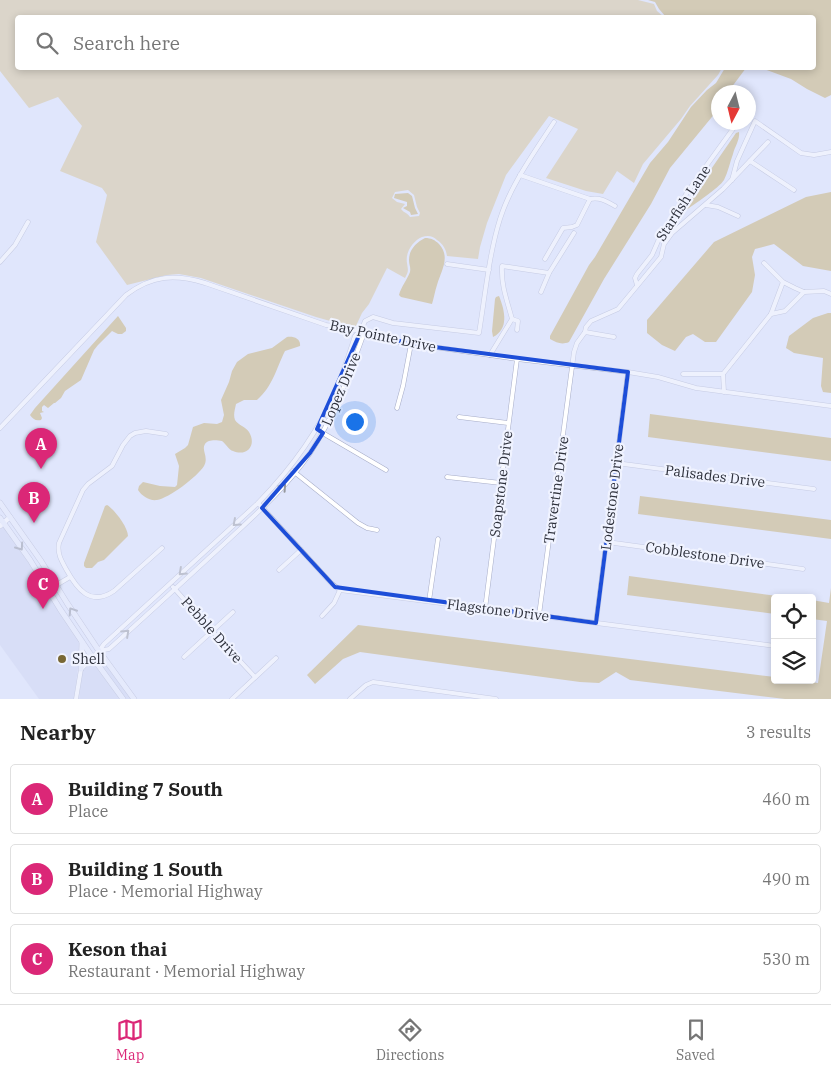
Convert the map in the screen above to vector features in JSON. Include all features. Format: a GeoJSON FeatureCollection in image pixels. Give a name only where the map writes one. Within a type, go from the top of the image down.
{"type":"FeatureCollection","features":[{"type":"Feature","properties":{"kind":"main road"},"geometry":{"type":"LineString","coordinates":[[0,503],[35,552],[99,652],[134,699]]}},
{"type":"Feature","properties":{"kind":"main road"},"geometry":{"type":"LineString","coordinates":[[0,518],[2,524],[30,560],[93,658],[123,699]]}},
{"type":"Feature","properties":{"kind":"main road"},"geometry":{"type":"LineString","coordinates":[[80,669],[82,641]]}},
{"type":"Feature","properties":{"kind":"street"},"geometry":{"type":"LineString","coordinates":[[732,180],[737,161],[755,121],[801,154],[814,155],[831,152]]}},
{"type":"Feature","properties":{"kind":"street"},"geometry":{"type":"LineString","coordinates":[[361,331],[365,321],[372,317],[393,323],[479,333],[489,270],[500,219],[516,180],[554,122]]}},
{"type":"Feature","properties":{"kind":"street","name":"Starfish Lane"},"geometry":{"type":"LineString","coordinates":[[637,286],[635,278],[637,274],[652,255],[659,239],[688,191],[732,130]]}},
{"type":"Feature","properties":{"kind":"street","name":"Travertine Drive"},"geometry":{"type":"LineString","coordinates":[[539,615],[572,365],[577,343],[591,320],[618,309],[661,258],[664,244],[672,233],[706,205],[768,142]]}},
{"type":"Feature","properties":{"kind":"street"},"geometry":{"type":"LineString","coordinates":[[750,161],[794,190]]}},
{"type":"Feature","properties":{"kind":"street"},"geometry":{"type":"LineString","coordinates":[[520,175],[590,200],[596,198],[604,200],[615,206]]}},
{"type":"Feature","properties":{"kind":"street"},"geometry":{"type":"LineString","coordinates":[[544,259],[563,228],[577,225],[590,200]]}},
{"type":"Feature","properties":{"kind":"street"},"geometry":{"type":"LineString","coordinates":[[706,205],[718,207],[738,216]]}},
{"type":"Feature","properties":{"kind":"street"},"geometry":{"type":"LineString","coordinates":[[0,262],[15,245],[28,222]]}},
{"type":"Feature","properties":{"kind":"street"},"geometry":{"type":"LineString","coordinates":[[541,292],[549,274],[574,233]]}},
{"type":"Feature","properties":{"kind":"street"},"geometry":{"type":"LineString","coordinates":[[764,263],[783,282],[804,292],[824,291],[831,294]]}},
{"type":"Feature","properties":{"kind":"street"},"geometry":{"type":"LineString","coordinates":[[447,264],[489,270]]}},
{"type":"Feature","properties":{"kind":"street"},"geometry":{"type":"LineString","coordinates":[[490,355],[512,319],[504,293],[501,277],[502,266],[549,274]]}},
{"type":"Feature","properties":{"kind":"street","name":"Bay Pointe Drive"},"geometry":{"type":"LineString","coordinates":[[0,428],[120,301],[134,289],[154,280],[173,277],[192,279],[326,325],[361,331],[411,344],[628,372],[658,377],[696,388],[831,406]]}},
{"type":"Feature","properties":{"kind":"street"},"geometry":{"type":"LineString","coordinates":[[724,392],[723,374],[771,314],[783,282]]}},
{"type":"Feature","properties":{"kind":"street"},"geometry":{"type":"LineString","coordinates":[[771,314],[785,310],[804,292]]}},
{"type":"Feature","properties":{"kind":"street"},"geometry":{"type":"LineString","coordinates":[[512,319],[518,321],[517,330]]}},
{"type":"Feature","properties":{"kind":"street","name":"Lopez Drive"},"geometry":{"type":"LineString","coordinates":[[361,331],[363,336],[335,410],[310,453],[283,488],[109,649],[99,652],[104,644],[258,503],[290,468],[316,429],[336,390],[355,336],[361,331]]}},
{"type":"Feature","properties":{"kind":"street"},"geometry":{"type":"LineString","coordinates":[[585,332],[614,337]]}},
{"type":"Feature","properties":{"kind":"street"},"geometry":{"type":"LineString","coordinates":[[397,408],[411,344]]}},
{"type":"Feature","properties":{"kind":"street","name":"Soapstone Drive"},"geometry":{"type":"LineString","coordinates":[[485,609],[517,359]]}},
{"type":"Feature","properties":{"kind":"street","name":"Lodestone Drive"},"geometry":{"type":"LineString","coordinates":[[596,623],[628,372]]}},
{"type":"Feature","properties":{"kind":"street"},"geometry":{"type":"LineString","coordinates":[[683,374],[723,374]]}},
{"type":"Feature","properties":{"kind":"street"},"geometry":{"type":"LineString","coordinates":[[459,417],[508,423]]}},
{"type":"Feature","properties":{"kind":"street"},"geometry":{"type":"LineString","coordinates":[[316,429],[386,470]]}},
{"type":"Feature","properties":{"kind":"street"},"geometry":{"type":"LineString","coordinates":[[162,548],[114,591],[107,596],[99,598],[92,597],[78,588],[60,558],[58,550],[59,543],[83,490],[112,466],[125,442],[132,434],[146,431],[166,434]]}},
{"type":"Feature","properties":{"kind":"street","name":"Palisades Drive"},"geometry":{"type":"LineString","coordinates":[[616,463],[814,489]]}},
{"type":"Feature","properties":{"kind":"street"},"geometry":{"type":"LineString","coordinates":[[290,468],[358,523],[366,528],[377,530]]}},
{"type":"Feature","properties":{"kind":"street"},"geometry":{"type":"LineString","coordinates":[[447,477],[501,483]]}},
{"type":"Feature","properties":{"kind":"street"},"geometry":{"type":"LineString","coordinates":[[258,503],[333,585],[340,590],[334,603],[322,616]]}},
{"type":"Feature","properties":{"kind":"street"},"geometry":{"type":"LineString","coordinates":[[2,524],[10,517]]}},
{"type":"Feature","properties":{"kind":"street"},"geometry":{"type":"LineString","coordinates":[[429,601],[438,539]]}},
{"type":"Feature","properties":{"kind":"street","name":"Cobblestone Drive"},"geometry":{"type":"LineString","coordinates":[[607,542],[803,569]]}},
{"type":"Feature","properties":{"kind":"street"},"geometry":{"type":"LineString","coordinates":[[279,570],[301,550]]}},
{"type":"Feature","properties":{"kind":"street"},"geometry":{"type":"LineString","coordinates":[[48,590],[70,577]]}},
{"type":"Feature","properties":{"kind":"street","name":"Pebble Drive"},"geometry":{"type":"LineString","coordinates":[[170,584],[255,677]]}},
{"type":"Feature","properties":{"kind":"street","name":"Flagstone Drive"},"geometry":{"type":"LineString","coordinates":[[340,590],[771,645]]}},
{"type":"Feature","properties":{"kind":"street"},"geometry":{"type":"LineString","coordinates":[[184,657],[234,612]]}},
{"type":"Feature","properties":{"kind":"street"},"geometry":{"type":"LineString","coordinates":[[76,699],[80,669],[99,652]]}},
{"type":"Feature","properties":{"kind":"street"},"geometry":{"type":"LineString","coordinates":[[232,699],[276,658]]}},
{"type":"Feature","properties":{"kind":"street"},"geometry":{"type":"LineString","coordinates":[[350,699],[366,685],[374,682],[474,698],[496,699]]}},
{"type":"Feature","properties":{"kind":"highlighted area"},"geometry":{"type":"Polygon","coordinates":[[[361,331],[411,344],[628,372],[596,623],[335,587],[262,508],[310,453],[323,433],[317,429],[361,331]]]}},
{"type":"Feature","properties":{"kind":"shaded area"},"geometry":{"type":"Polygon","coordinates":[[[0,0],[638,0],[654,4],[657,11],[662,15],[15,15],[15,70],[721,70],[643,164],[634,183],[617,171],[603,194],[586,191],[546,178],[578,129],[549,116],[506,175],[487,223],[478,259],[447,256],[443,245],[434,238],[430,236],[422,237],[408,251],[408,271],[405,278],[387,268],[355,328],[316,317],[201,278],[179,274],[167,275],[127,285],[96,242],[107,195],[102,188],[60,171],[82,126],[58,97],[29,108],[0,71],[0,0]],[[408,190],[395,192],[392,198],[397,202],[405,204],[401,209],[410,217],[419,216],[420,213],[414,195],[408,190]]]}},
{"type":"Feature","properties":{"kind":"shaded area"},"geometry":{"type":"Polygon","coordinates":[[[648,0],[831,0],[831,95],[825,98],[791,79],[767,70],[816,70],[816,15],[664,15],[655,2],[648,0]]]}},
{"type":"Feature","properties":{"kind":"shaded area"},"geometry":{"type":"Polygon","coordinates":[[[724,70],[744,70],[733,85],[713,85],[724,70]]]}},
{"type":"Feature","properties":{"kind":"shaded area"},"geometry":{"type":"Polygon","coordinates":[[[711,87],[711,118],[670,168],[651,204],[604,279],[569,342],[560,343],[550,339],[589,265],[650,163],[668,142],[691,107],[711,87]]]}},
{"type":"Feature","properties":{"kind":"shaded area"},"geometry":{"type":"Polygon","coordinates":[[[739,132],[724,180],[712,192],[685,211],[687,204],[736,133],[739,132]]]}},
{"type":"Feature","properties":{"kind":"shaded area"},"geometry":{"type":"Polygon","coordinates":[[[831,192],[831,271],[803,266],[774,244],[755,249],[752,257],[755,275],[752,292],[716,342],[705,342],[693,334],[686,337],[675,351],[662,345],[647,333],[647,320],[714,242],[806,197],[831,192]]]}},
{"type":"Feature","properties":{"kind":"shaded area"},"geometry":{"type":"Polygon","coordinates":[[[408,193],[412,196],[418,214],[411,215],[410,212],[403,208],[407,206],[407,202],[394,198],[395,194],[408,193]]]}},
{"type":"Feature","properties":{"kind":"shaded area"},"geometry":{"type":"Polygon","coordinates":[[[425,238],[434,240],[443,249],[445,259],[432,304],[399,295],[410,272],[410,252],[416,244],[425,238]]]}},
{"type":"Feature","properties":{"kind":"shaded area"},"geometry":{"type":"Polygon","coordinates":[[[499,296],[504,313],[504,324],[498,334],[493,337],[495,299],[499,296]]]}},
{"type":"Feature","properties":{"kind":"shaded area"},"geometry":{"type":"Polygon","coordinates":[[[831,313],[831,393],[823,392],[821,386],[823,358],[794,353],[786,348],[789,336],[813,318],[831,313]]]}},
{"type":"Feature","properties":{"kind":"shaded area"},"geometry":{"type":"Polygon","coordinates":[[[118,316],[126,331],[118,334],[112,331],[94,350],[81,380],[65,391],[61,398],[48,408],[44,405],[42,407],[44,412],[40,413],[41,420],[33,419],[30,415],[35,408],[118,316]]]}},
{"type":"Feature","properties":{"kind":"shaded area"},"geometry":{"type":"Polygon","coordinates":[[[287,337],[296,338],[300,346],[285,351],[271,383],[257,400],[244,400],[236,404],[234,418],[236,422],[249,432],[252,441],[249,449],[238,452],[230,449],[222,441],[208,441],[204,446],[206,460],[204,466],[189,481],[157,500],[149,499],[142,494],[138,490],[143,482],[160,486],[175,487],[177,485],[179,466],[175,454],[188,445],[193,427],[204,423],[217,424],[222,422],[224,415],[221,400],[237,362],[248,354],[272,348],[287,337]]]}},
{"type":"Feature","properties":{"kind":"shaded area"},"geometry":{"type":"Polygon","coordinates":[[[650,414],[831,438],[831,461],[648,437],[650,414]]]}},
{"type":"Feature","properties":{"kind":"shaded area"},"geometry":{"type":"Polygon","coordinates":[[[640,496],[831,520],[831,539],[638,514],[640,496]]]}},
{"type":"Feature","properties":{"kind":"shaded area"},"geometry":{"type":"Polygon","coordinates":[[[107,505],[120,519],[126,528],[128,536],[104,560],[98,562],[92,568],[86,568],[84,563],[107,505]]]}},
{"type":"Feature","properties":{"kind":"shaded area"},"geometry":{"type":"Polygon","coordinates":[[[3,527],[28,562],[79,642],[74,699],[39,699],[0,645],[0,529],[3,527]]]}},
{"type":"Feature","properties":{"kind":"shaded area"},"geometry":{"type":"Polygon","coordinates":[[[629,576],[771,595],[771,613],[627,595],[629,576]]]}},
{"type":"Feature","properties":{"kind":"shaded area"},"geometry":{"type":"Polygon","coordinates":[[[831,588],[831,699],[785,699],[630,680],[616,672],[599,683],[580,682],[360,652],[343,659],[315,684],[307,675],[358,625],[771,677],[771,684],[816,684],[818,683],[827,621],[816,620],[816,601],[829,603],[831,588]]]}},
{"type":"Feature","properties":{"kind":"shaded area"},"geometry":{"type":"Polygon","coordinates":[[[99,655],[131,699],[126,699],[96,658],[99,655]]]}},
{"type":"Feature","properties":{"kind":"shaded area"},"geometry":{"type":"Polygon","coordinates":[[[92,662],[120,699],[79,699],[82,671],[92,662]]]}},
{"type":"Feature","properties":{"kind":"place","name":"Building 7 South"},"geometry":{"type":"Point","coordinates":[41,469]}},
{"type":"Feature","properties":{"kind":"place","name":"Building 1 South"},"geometry":{"type":"Point","coordinates":[34,523]}},
{"type":"Feature","properties":{"kind":"place","name":"Keson thai"},"geometry":{"type":"Point","coordinates":[43,609]}},
{"type":"Feature","properties":{"kind":"place","name":"Shell"},"geometry":{"type":"Point","coordinates":[62,659]}}]}
